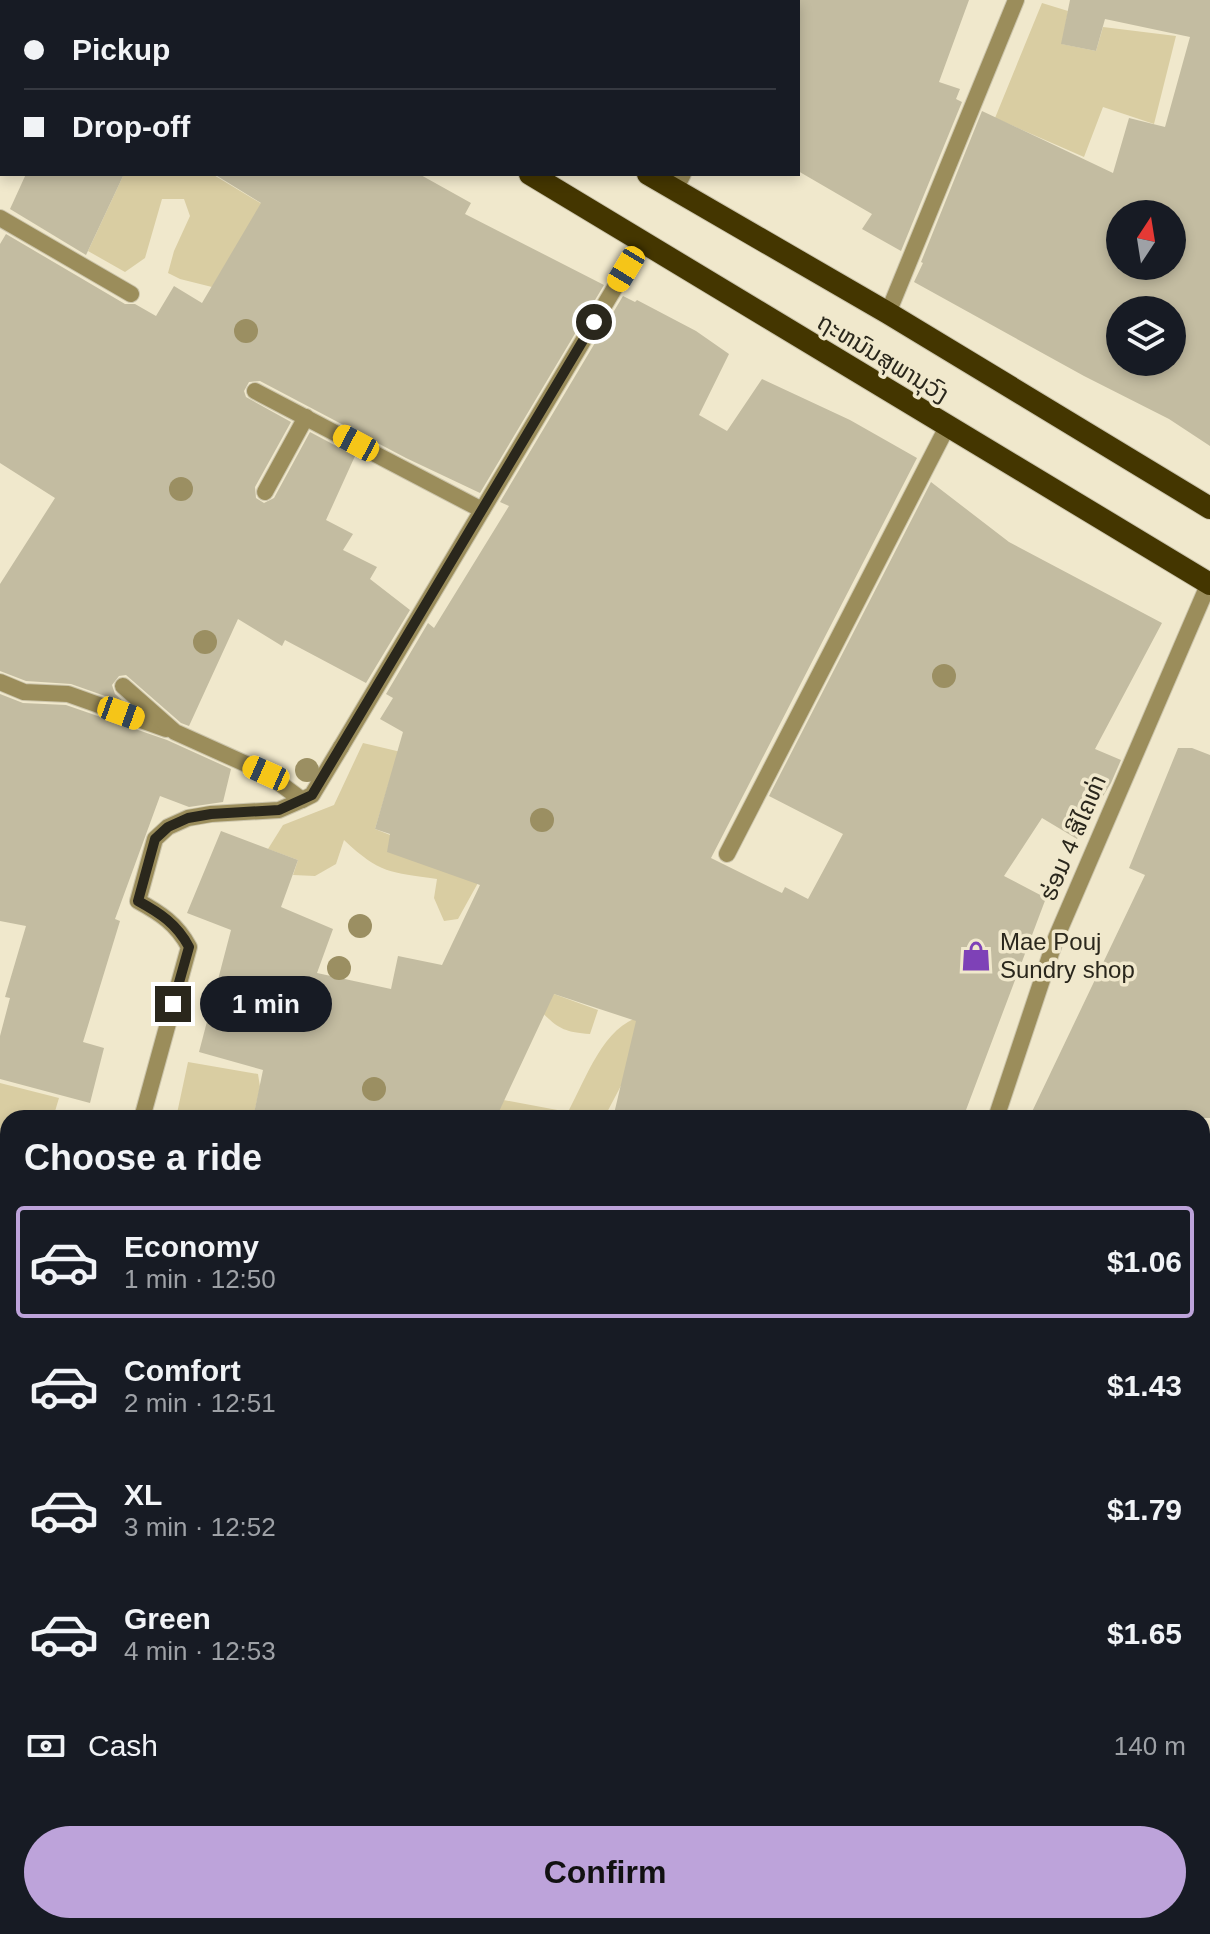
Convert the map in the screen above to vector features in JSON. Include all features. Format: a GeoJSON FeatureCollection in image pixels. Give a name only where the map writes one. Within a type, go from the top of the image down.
{"type":"FeatureCollection","features":[{"type":"Feature","properties":{"kind":"highway","name":"ຖະຫນົນສຸພານຸວົງ"},"geometry":{"type":"LineString","coordinates":[[533,176],[1209,584]]}},
{"type":"Feature","properties":{"kind":"highway","name":"ຖະຫນົນສຸພານຸວົງ"},"geometry":{"type":"LineString","coordinates":[[656,176],[679,182],[1210,508]]}},
{"type":"Feature","properties":{"kind":"street"},"geometry":{"type":"LineString","coordinates":[[888,313],[1016,0]]}},
{"type":"Feature","properties":{"kind":"street"},"geometry":{"type":"LineString","coordinates":[[0,218],[131,294]]}},
{"type":"Feature","properties":{"kind":"street"},"geometry":{"type":"LineString","coordinates":[[144,1110],[189,947],[182,933],[163,915],[138,901],[155,839],[168,827],[188,818],[279,810],[312,795],[642,242]]}},
{"type":"Feature","properties":{"kind":"street"},"geometry":{"type":"LineString","coordinates":[[255,391],[482,510]]}},
{"type":"Feature","properties":{"kind":"street"},"geometry":{"type":"LineString","coordinates":[[265,492],[306,417]]}},
{"type":"Feature","properties":{"kind":"street"},"geometry":{"type":"LineString","coordinates":[[727,854],[947,427]]}},
{"type":"Feature","properties":{"kind":"street","name":"ຮ່ອມ 4 ສີໄຄທ່າ"},"geometry":{"type":"LineString","coordinates":[[999,1110],[1056,938],[1209,584]]}},
{"type":"Feature","properties":{"kind":"street"},"geometry":{"type":"LineString","coordinates":[[0,682],[24,692],[68,694],[175,732],[266,773],[302,800]]}},
{"type":"Feature","properties":{"kind":"street"},"geometry":{"type":"LineString","coordinates":[[123,686],[175,732]]}},
{"type":"Feature","properties":{"kind":"shaded area"},"geometry":{"type":"Polygon","coordinates":[[[1042,3],[1068,11],[1062,44],[1096,51],[1103,27],[1176,36],[1154,124],[1103,107],[1084,157],[995,118],[1042,3]]]}},
{"type":"Feature","properties":{"kind":"shaded area"},"geometry":{"type":"Polygon","coordinates":[[[123,176],[215,176],[262,204],[212,287],[168,273],[190,216],[184,199],[162,199],[145,258],[125,272],[88,251],[123,176]]]}},
{"type":"Feature","properties":{"kind":"shaded area"},"geometry":{"type":"Polygon","coordinates":[[[363,743],[401,752],[375,829],[484,872],[458,919],[444,921],[434,898],[437,879],[386,870],[344,840],[336,864],[315,876],[293,875],[298,860],[268,849],[283,825],[334,805],[363,743]]]}},
{"type":"Feature","properties":{"kind":"shaded area"},"geometry":{"type":"Polygon","coordinates":[[[543,990],[598,1010],[590,1034],[565,1030],[549,1019],[536,1006],[543,990]]]}},
{"type":"Feature","properties":{"kind":"shaded area"},"geometry":{"type":"Polygon","coordinates":[[[642,1016],[644,1042],[608,1110],[569,1110],[597,1055],[628,1022],[642,1016]]]}},
{"type":"Feature","properties":{"kind":"shaded area"},"geometry":{"type":"Polygon","coordinates":[[[188,1062],[258,1074],[260,1087],[255,1110],[178,1110],[188,1062]]]}},
{"type":"Feature","properties":{"kind":"shaded area"},"geometry":{"type":"Polygon","coordinates":[[[0,1083],[59,1098],[55,1110],[0,1110],[0,1083]]]}},
{"type":"Feature","properties":{"kind":"shaded area"},"geometry":{"type":"Polygon","coordinates":[[[493,1098],[557,1110],[488,1110],[493,1098]]]}},
{"type":"Feature","properties":{"kind":"building"},"geometry":{"type":"Polygon","coordinates":[[[800,0],[969,0],[939,82],[960,89],[956,99],[962,102],[901,251],[862,229],[872,214],[800,172],[800,0]]]}},
{"type":"Feature","properties":{"kind":"building"},"geometry":{"type":"Polygon","coordinates":[[[1070,0],[1210,0],[1210,446],[1169,419],[914,282],[982,111],[1113,173],[1129,118],[1165,127],[1190,37],[1105,19],[1096,51],[1061,44],[1070,0]]]}},
{"type":"Feature","properties":{"kind":"building"},"geometry":{"type":"Polygon","coordinates":[[[25,176],[123,176],[86,255],[10,209],[25,176]]]}},
{"type":"Feature","properties":{"kind":"building"},"geometry":{"type":"Polygon","coordinates":[[[217,176],[423,176],[471,203],[465,214],[604,285],[480,493],[260,381],[249,382],[244,391],[246,397],[291,422],[255,487],[256,498],[264,503],[274,498],[310,432],[355,456],[326,520],[353,534],[343,550],[377,567],[370,579],[410,610],[366,683],[285,640],[282,646],[238,619],[189,726],[181,723],[126,675],[119,676],[112,685],[115,694],[125,703],[71,684],[26,681],[0,671],[0,584],[55,498],[0,463],[0,244],[6,234],[125,304],[135,304],[156,316],[174,286],[202,303],[261,203],[217,176]]]}},
{"type":"Feature","properties":{"kind":"building"},"geometry":{"type":"Polygon","coordinates":[[[623,296],[635,302],[637,300],[696,331],[729,354],[699,415],[727,431],[762,379],[850,420],[917,458],[711,858],[782,893],[785,887],[808,899],[843,834],[769,796],[931,482],[1009,542],[1162,623],[1095,749],[1121,760],[1111,783],[1077,839],[1042,818],[1004,876],[1046,898],[966,1110],[615,1110],[636,1021],[554,994],[500,1110],[255,1110],[263,1070],[199,1052],[231,930],[187,913],[221,831],[298,860],[281,907],[333,929],[317,973],[391,989],[398,956],[442,965],[480,885],[387,852],[390,834],[375,829],[403,732],[380,719],[393,698],[386,694],[428,623],[434,628],[509,506],[500,502],[623,296]]]}},
{"type":"Feature","properties":{"kind":"building"},"geometry":{"type":"Polygon","coordinates":[[[0,694],[23,703],[66,705],[167,740],[231,769],[223,802],[189,807],[160,796],[115,919],[120,921],[83,1042],[104,1048],[90,1103],[0,1079],[0,1036],[10,998],[5,997],[26,926],[0,921],[0,694]]]}},
{"type":"Feature","properties":{"kind":"building"},"geometry":{"type":"Polygon","coordinates":[[[1178,748],[1192,748],[1210,755],[1210,1110],[1033,1110],[1145,875],[1129,868],[1178,748]]]}},
{"type":"Feature","properties":{"kind":"place","name":"Mae Pouj Sundry shop"},"geometry":{"type":"Point","coordinates":[976,956]}},
{"type":"Feature","properties":{"kind":"route"},"geometry":{"type":"LineString","coordinates":[[173,1004],[189,947],[182,933],[163,915],[138,901],[155,839],[168,827],[188,818],[279,810],[312,795],[594,322]]}}]}
